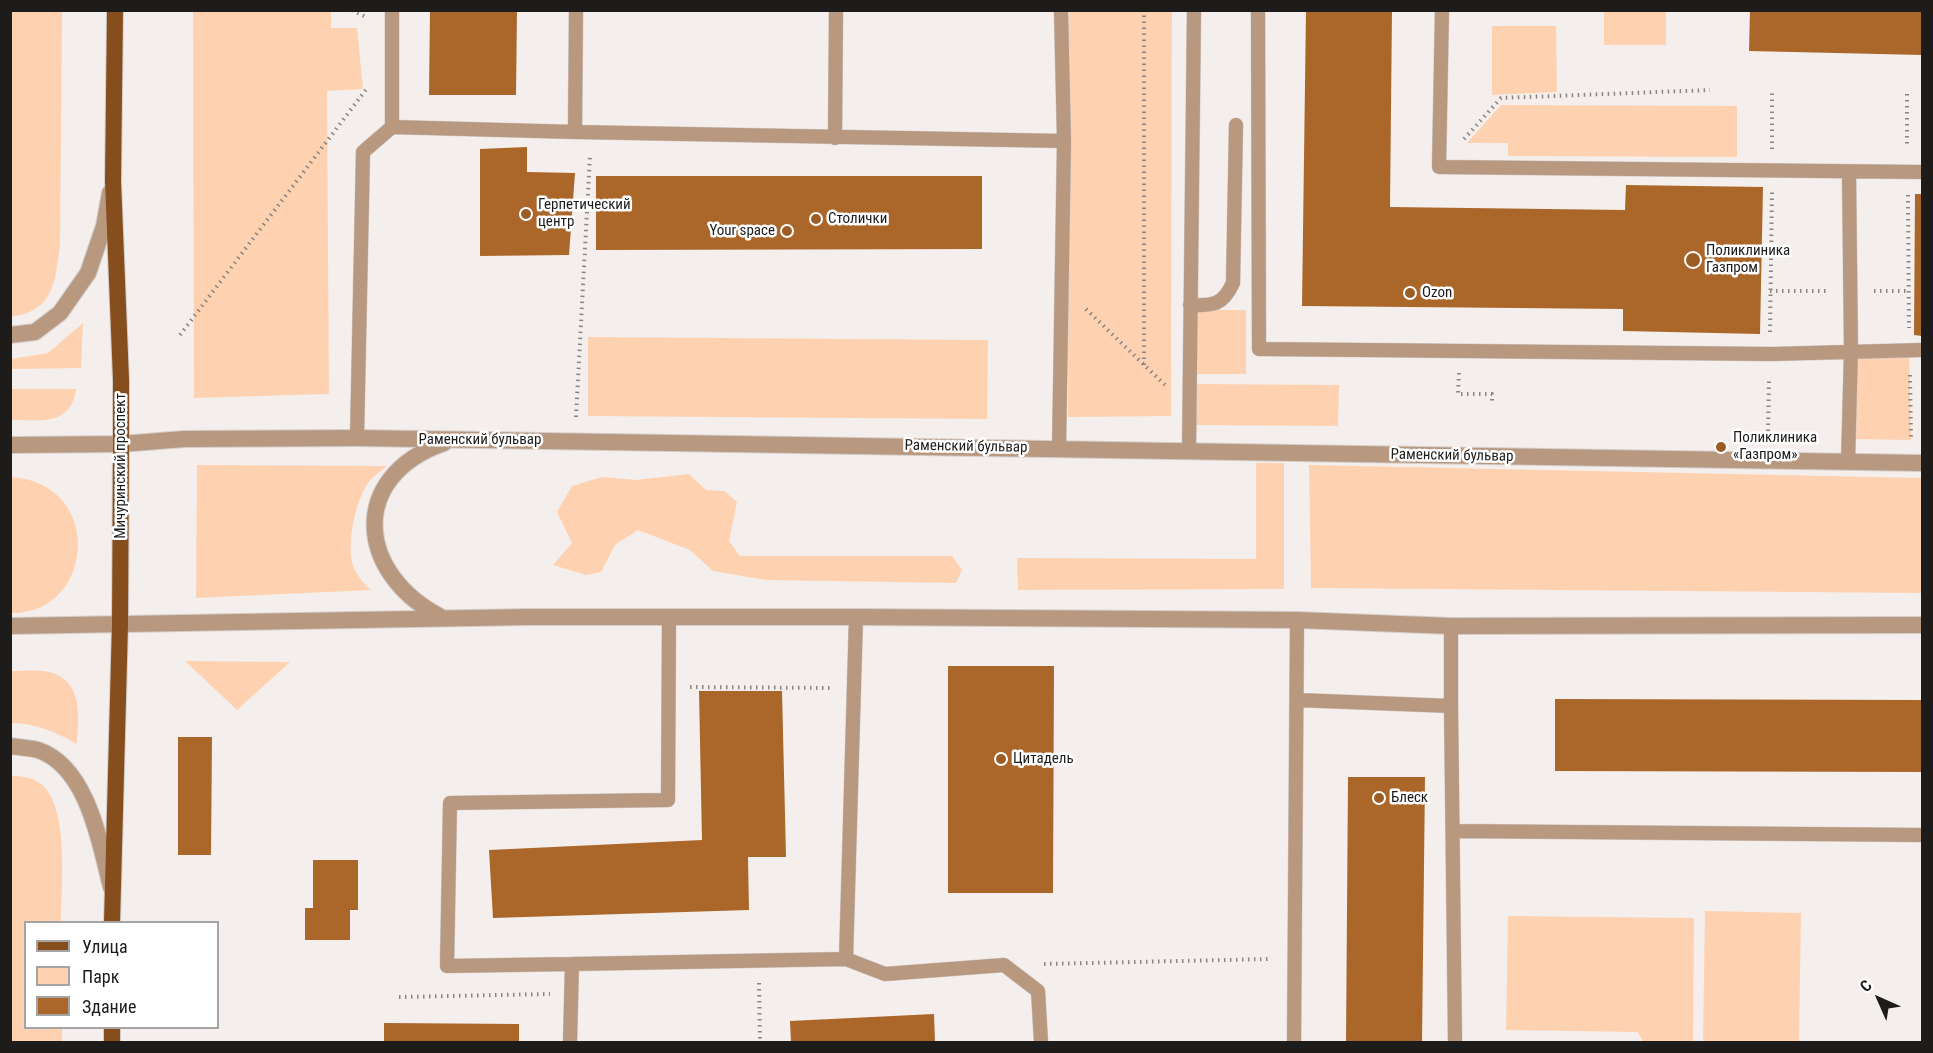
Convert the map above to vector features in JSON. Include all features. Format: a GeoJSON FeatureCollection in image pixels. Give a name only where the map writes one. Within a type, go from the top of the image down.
{"type":"FeatureCollection","features":[{"type":"Feature","properties":{"kind":"main road","name":"Мичуринский проспект"},"geometry":{"type":"LineString","coordinates":[[112,921],[122,444],[112,181],[115,10]]}},
{"type":"Feature","properties":{"kind":"street"},"geometry":{"type":"LineString","coordinates":[[10,335],[36,332],[60,313],[88,273],[104,226],[112,181]]}},
{"type":"Feature","properties":{"kind":"street","name":"Раменский бульвар"},"geometry":{"type":"LineString","coordinates":[[10,445],[122,444],[184,439],[357,438],[1923,463]]}},
{"type":"Feature","properties":{"kind":"street"},"geometry":{"type":"LineString","coordinates":[[443,619],[426,609],[403,590],[386,567],[375,540],[375,516],[380,495],[395,472],[426,450],[450,441]]}},
{"type":"Feature","properties":{"kind":"street"},"geometry":{"type":"LineString","coordinates":[[10,626],[443,619],[856,616],[1298,620],[1451,626],[1923,625]]}},
{"type":"Feature","properties":{"kind":"street"},"geometry":{"type":"LineString","coordinates":[[10,746],[38,750],[58,761],[75,782],[91,812],[112,891]]}},
{"type":"Feature","properties":{"kind":"lane"},"geometry":{"type":"LineString","coordinates":[[392,10],[392,127]]}},
{"type":"Feature","properties":{"kind":"lane"},"geometry":{"type":"LineString","coordinates":[[575,132],[576,10]]}},
{"type":"Feature","properties":{"kind":"lane"},"geometry":{"type":"LineString","coordinates":[[835,138],[836,10]]}},
{"type":"Feature","properties":{"kind":"lane"},"geometry":{"type":"LineString","coordinates":[[1059,449],[1064,141],[1061,10]]}},
{"type":"Feature","properties":{"kind":"lane"},"geometry":{"type":"LineString","coordinates":[[1189,451],[1194,10]]}},
{"type":"Feature","properties":{"kind":"lane"},"geometry":{"type":"LineString","coordinates":[[1258,10],[1258,349],[1769,353],[1916,350]]}},
{"type":"Feature","properties":{"kind":"lane"},"geometry":{"type":"LineString","coordinates":[[1442,10],[1439,167],[1923,172]]}},
{"type":"Feature","properties":{"kind":"lane"},"geometry":{"type":"LineString","coordinates":[[1190,305],[1207,306],[1217,303],[1227,295],[1233,283],[1236,125]]}},
{"type":"Feature","properties":{"kind":"lane"},"geometry":{"type":"LineString","coordinates":[[357,438],[363,152],[392,127],[1064,141]]}},
{"type":"Feature","properties":{"kind":"lane"},"geometry":{"type":"LineString","coordinates":[[1848,462],[1851,351],[1849,172]]}},
{"type":"Feature","properties":{"kind":"lane"},"geometry":{"type":"LineString","coordinates":[[846,959],[856,616]]}},
{"type":"Feature","properties":{"kind":"lane"},"geometry":{"type":"LineString","coordinates":[[669,617],[668,800],[450,803],[447,966],[846,959],[885,974],[1004,965],[1038,991],[1041,1042]]}},
{"type":"Feature","properties":{"kind":"lane"},"geometry":{"type":"LineString","coordinates":[[1294,1042],[1298,620]]}},
{"type":"Feature","properties":{"kind":"lane"},"geometry":{"type":"LineString","coordinates":[[1451,626],[1455,1042]]}},
{"type":"Feature","properties":{"kind":"lane"},"geometry":{"type":"LineString","coordinates":[[1297,700],[1451,706]]}},
{"type":"Feature","properties":{"kind":"lane"},"geometry":{"type":"LineString","coordinates":[[1453,831],[1923,835]]}},
{"type":"Feature","properties":{"kind":"lane"},"geometry":{"type":"LineString","coordinates":[[570,1042],[572,964]]}},
{"type":"Feature","properties":{"kind":"path"},"geometry":{"type":"LineString","coordinates":[[1143,365],[1144,10]]}},
{"type":"Feature","properties":{"kind":"path"},"geometry":{"type":"LineString","coordinates":[[180,335],[392,55]]}},
{"type":"Feature","properties":{"kind":"path"},"geometry":{"type":"LineString","coordinates":[[1439,167],[1501,98],[1710,90]]}},
{"type":"Feature","properties":{"kind":"path"},"geometry":{"type":"LineString","coordinates":[[1768,438],[1772,91]]}},
{"type":"Feature","properties":{"kind":"path"},"geometry":{"type":"LineString","coordinates":[[1907,94],[1907,172],[1916,350],[1911,440]]}},
{"type":"Feature","properties":{"kind":"path"},"geometry":{"type":"LineString","coordinates":[[576,421],[591,132]]}},
{"type":"Feature","properties":{"kind":"path"},"geometry":{"type":"LineString","coordinates":[[1062,286],[1190,409]]}},
{"type":"Feature","properties":{"kind":"path"},"geometry":{"type":"LineString","coordinates":[[1458,394],[1492,394],[1492,404]]}},
{"type":"Feature","properties":{"kind":"path"},"geometry":{"type":"LineString","coordinates":[[668,687],[855,688]]}},
{"type":"Feature","properties":{"kind":"path"},"geometry":{"type":"LineString","coordinates":[[1004,965],[1294,958]]}},
{"type":"Feature","properties":{"kind":"path"},"geometry":{"type":"LineString","coordinates":[[758,961],[760,1042]]}},
{"type":"Feature","properties":{"kind":"path"},"geometry":{"type":"LineString","coordinates":[[399,997],[571,993]]}},
{"type":"Feature","properties":{"kind":"green space"},"geometry":{"type":"Polygon","coordinates":[[[10,11],[62,11],[60,245],[56,271],[50,293],[44,301],[25,314],[11,317],[10,11]]]}},
{"type":"Feature","properties":{"kind":"green space"},"geometry":{"type":"Polygon","coordinates":[[[193,11],[331,11],[331,28],[357,28],[363,89],[327,91],[329,394],[194,398],[193,11]]]}},
{"type":"Feature","properties":{"kind":"green space"},"geometry":{"type":"Polygon","coordinates":[[[1069,11],[1172,11],[1171,416],[1068,417],[1069,11]]]}},
{"type":"Feature","properties":{"kind":"green space"},"geometry":{"type":"Polygon","coordinates":[[[1604,11],[1666,11],[1666,45],[1604,45],[1604,11]]]}},
{"type":"Feature","properties":{"kind":"green space"},"geometry":{"type":"Polygon","coordinates":[[[1492,26],[1556,26],[1557,92],[1492,95],[1492,26]]]}},
{"type":"Feature","properties":{"kind":"green space"},"geometry":{"type":"Polygon","coordinates":[[[1501,105],[1737,106],[1737,157],[1508,156],[1508,143],[1467,143],[1501,105]]]}},
{"type":"Feature","properties":{"kind":"green space"},"geometry":{"type":"Polygon","coordinates":[[[1195,310],[1246,310],[1246,374],[1195,374],[1195,310]]]}},
{"type":"Feature","properties":{"kind":"green space"},"geometry":{"type":"Polygon","coordinates":[[[83,323],[81,368],[11,369],[11,359],[48,353],[83,323]]]}},
{"type":"Feature","properties":{"kind":"green space"},"geometry":{"type":"Polygon","coordinates":[[[588,337],[988,340],[987,419],[588,416],[588,337]]]}},
{"type":"Feature","properties":{"kind":"green space"},"geometry":{"type":"Polygon","coordinates":[[[1909,350],[1911,440],[1849,439],[1851,351],[1909,350]]]}},
{"type":"Feature","properties":{"kind":"green space"},"geometry":{"type":"Polygon","coordinates":[[[1194,384],[1339,385],[1338,426],[1194,425],[1194,384]]]}},
{"type":"Feature","properties":{"kind":"green space"},"geometry":{"type":"Polygon","coordinates":[[[11,389],[76,389],[68,410],[61,416],[32,421],[11,420],[11,389]]]}},
{"type":"Feature","properties":{"kind":"green space"},"geometry":{"type":"Polygon","coordinates":[[[1256,463],[1284,463],[1284,589],[1018,590],[1017,558],[1256,559],[1256,463]]]}},
{"type":"Feature","properties":{"kind":"green space"},"geometry":{"type":"Polygon","coordinates":[[[197,465],[387,466],[366,486],[357,508],[352,534],[354,568],[371,590],[196,598],[197,465]]]}},
{"type":"Feature","properties":{"kind":"green space"},"geometry":{"type":"Polygon","coordinates":[[[1309,465],[1922,478],[1922,593],[1311,588],[1309,465]]]}},
{"type":"Feature","properties":{"kind":"green space"},"geometry":{"type":"Polygon","coordinates":[[[689,474],[706,490],[724,491],[737,502],[729,541],[740,556],[952,556],[962,570],[956,583],[766,580],[713,571],[690,550],[638,530],[615,545],[601,572],[586,575],[553,565],[572,543],[557,512],[572,486],[602,477],[636,480],[689,474]]]}},
{"type":"Feature","properties":{"kind":"green space"},"geometry":{"type":"Polygon","coordinates":[[[10,477],[41,484],[62,501],[75,523],[78,548],[73,572],[60,593],[39,608],[11,613],[10,477]]]}},
{"type":"Feature","properties":{"kind":"green space"},"geometry":{"type":"Polygon","coordinates":[[[185,661],[290,662],[237,710],[185,661]]]}},
{"type":"Feature","properties":{"kind":"green space"},"geometry":{"type":"Polygon","coordinates":[[[11,671],[53,673],[70,685],[77,703],[77,744],[45,729],[11,723],[11,671]]]}},
{"type":"Feature","properties":{"kind":"green space"},"geometry":{"type":"Polygon","coordinates":[[[11,776],[31,778],[41,784],[50,795],[60,829],[61,921],[24,921],[24,1029],[62,1029],[62,1042],[11,1042],[11,776]]]}},
{"type":"Feature","properties":{"kind":"green space"},"geometry":{"type":"Polygon","coordinates":[[[1705,911],[1801,913],[1799,1042],[1703,1042],[1705,911]]]}},
{"type":"Feature","properties":{"kind":"green space"},"geometry":{"type":"Polygon","coordinates":[[[1508,916],[1694,918],[1693,1042],[1643,1042],[1638,1032],[1506,1030],[1508,916]]]}},
{"type":"Feature","properties":{"kind":"building"},"geometry":{"type":"Polygon","coordinates":[[[430,10],[517,10],[516,95],[429,95],[430,10]]]}},
{"type":"Feature","properties":{"kind":"building"},"geometry":{"type":"Polygon","coordinates":[[[1306,10],[1392,10],[1390,207],[1625,210],[1626,185],[1763,187],[1760,334],[1623,331],[1623,309],[1302,306],[1306,10]]]}},
{"type":"Feature","properties":{"kind":"building"},"geometry":{"type":"Polygon","coordinates":[[[1750,10],[1922,10],[1922,55],[1749,51],[1750,10]]]}},
{"type":"Feature","properties":{"kind":"building","name":"Герпетический центр"},"geometry":{"type":"Polygon","coordinates":[[[527,147],[527,172],[575,173],[569,255],[480,256],[480,149],[527,147]]]}},
{"type":"Feature","properties":{"kind":"building"},"geometry":{"type":"Polygon","coordinates":[[[596,176],[982,176],[982,249],[596,250],[596,176]]]}},
{"type":"Feature","properties":{"kind":"building"},"geometry":{"type":"Polygon","coordinates":[[[1915,194],[1922,194],[1922,336],[1914,335],[1915,194]]]}},
{"type":"Feature","properties":{"kind":"building"},"geometry":{"type":"Polygon","coordinates":[[[948,666],[1054,666],[1053,893],[948,893],[948,666]]]}},
{"type":"Feature","properties":{"kind":"building"},"geometry":{"type":"Polygon","coordinates":[[[699,691],[782,691],[786,857],[748,857],[749,910],[493,918],[489,850],[702,840],[699,691]]]}},
{"type":"Feature","properties":{"kind":"building"},"geometry":{"type":"Polygon","coordinates":[[[1555,699],[1922,700],[1922,772],[1555,771],[1555,699]]]}},
{"type":"Feature","properties":{"kind":"building"},"geometry":{"type":"Polygon","coordinates":[[[178,737],[212,737],[211,855],[178,855],[178,737]]]}},
{"type":"Feature","properties":{"kind":"building"},"geometry":{"type":"Polygon","coordinates":[[[1348,777],[1425,777],[1422,1042],[1346,1042],[1348,777]]]}},
{"type":"Feature","properties":{"kind":"building"},"geometry":{"type":"Polygon","coordinates":[[[313,860],[358,860],[358,910],[350,910],[350,940],[305,940],[305,908],[313,908],[313,860]]]}},
{"type":"Feature","properties":{"kind":"building"},"geometry":{"type":"Polygon","coordinates":[[[934,1014],[935,1042],[791,1042],[790,1021],[934,1014]]]}},
{"type":"Feature","properties":{"kind":"building"},"geometry":{"type":"Polygon","coordinates":[[[384,1023],[519,1024],[519,1042],[384,1042],[384,1023]]]}},
{"type":"Feature","properties":{"kind":"place","name":"Герпетический центр"},"geometry":{"type":"Point","coordinates":[526,214]}},
{"type":"Feature","properties":{"kind":"place","name":"Столички"},"geometry":{"type":"Point","coordinates":[816,219]}},
{"type":"Feature","properties":{"kind":"place","name":"Your space"},"geometry":{"type":"Point","coordinates":[787,231]}},
{"type":"Feature","properties":{"kind":"place","name":"Поликлиника Газпром"},"geometry":{"type":"Point","coordinates":[1693,260]}},
{"type":"Feature","properties":{"kind":"place","name":"Ozon"},"geometry":{"type":"Point","coordinates":[1410,293]}},
{"type":"Feature","properties":{"kind":"place","name":"Поликлиника «Газпром»"},"geometry":{"type":"Point","coordinates":[1721,447]}},
{"type":"Feature","properties":{"kind":"place","name":"Цитадель"},"geometry":{"type":"Point","coordinates":[1001,759]}},
{"type":"Feature","properties":{"kind":"place","name":"Блеск"},"geometry":{"type":"Point","coordinates":[1379,798]}}]}
